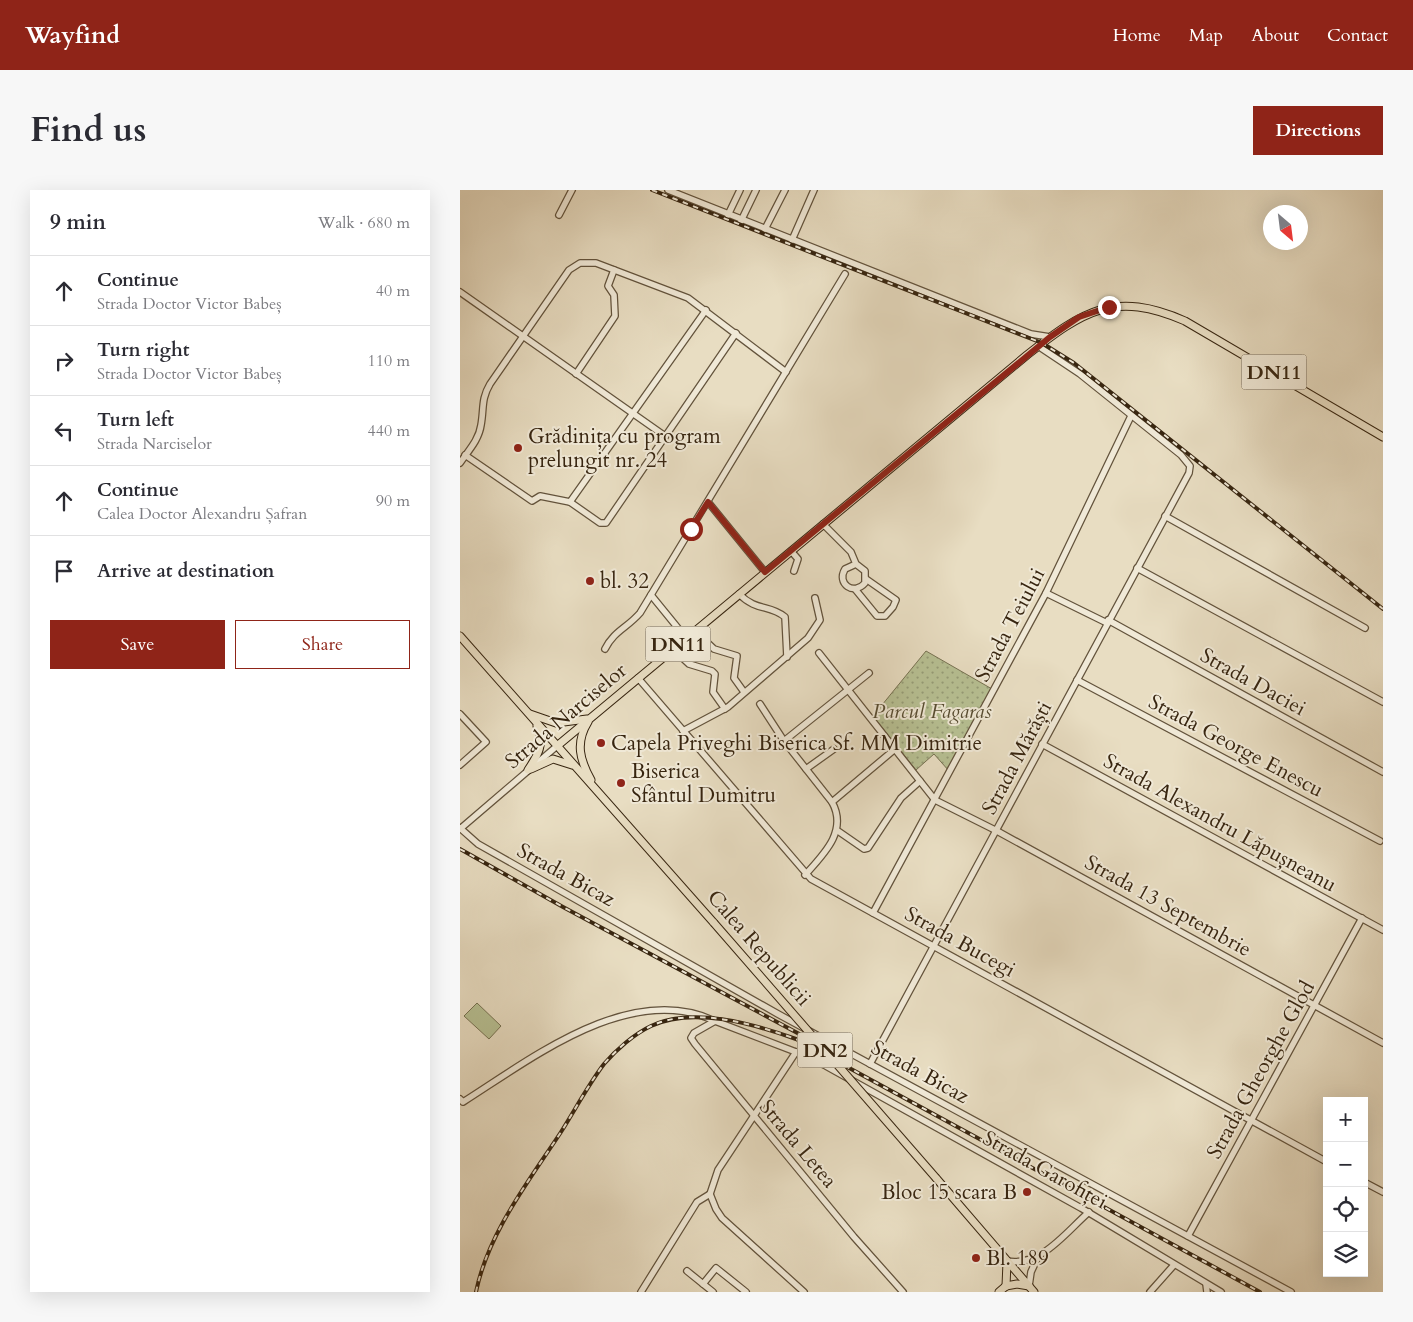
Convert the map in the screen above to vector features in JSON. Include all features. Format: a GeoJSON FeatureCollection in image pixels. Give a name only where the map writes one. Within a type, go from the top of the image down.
{"type":"FeatureCollection","features":[{"type":"Feature","properties":{"kind":"main road","name":"DN11"},"geometry":{"type":"LineString","coordinates":[[1040,345],[1079,317],[1100,309],[1130,306],[1162,312],[1202,330],[1383,437]]}},
{"type":"Feature","properties":{"kind":"main road","name":"Strada Narciselor"},"geometry":{"type":"LineString","coordinates":[[557,746],[1040,345]]}},
{"type":"Feature","properties":{"kind":"main road","name":"Calea Republicii"},"geometry":{"type":"LineString","coordinates":[[460,636],[714,923],[1031,1289]]}},
{"type":"Feature","properties":{"kind":"main road","name":"DN11"},"geometry":{"type":"LineString","coordinates":[[529,714],[556,723],[576,722],[592,716]]}},
{"type":"Feature","properties":{"kind":"main road","name":"DN11"},"geometry":{"type":"LineString","coordinates":[[592,716],[582,732],[580,754],[599,793]]}},
{"type":"Feature","properties":{"kind":"main road"},"geometry":{"type":"LineString","coordinates":[[528,770],[538,755],[541,744],[534,721]]}},
{"type":"Feature","properties":{"kind":"main road"},"geometry":{"type":"LineString","coordinates":[[528,770],[553,759],[574,766]]}},
{"type":"Feature","properties":{"kind":"main road"},"geometry":{"type":"LineString","coordinates":[[999,1292],[1006,1286],[1007,1261]]}},
{"type":"Feature","properties":{"kind":"main road"},"geometry":{"type":"LineString","coordinates":[[1006,1286],[1031,1289]]}},
{"type":"Feature","properties":{"kind":"street"},"geometry":{"type":"LineString","coordinates":[[559,215],[572,190]]}},
{"type":"Feature","properties":{"kind":"street"},"geometry":{"type":"LineString","coordinates":[[668,190],[741,221],[869,268],[1031,334],[1050,337]]}},
{"type":"Feature","properties":{"kind":"street"},"geometry":{"type":"LineString","coordinates":[[728,215],[740,190]]}},
{"type":"Feature","properties":{"kind":"street"},"geometry":{"type":"LineString","coordinates":[[741,221],[756,190]]}},
{"type":"Feature","properties":{"kind":"street"},"geometry":{"type":"LineString","coordinates":[[766,229],[785,190]]}},
{"type":"Feature","properties":{"kind":"street"},"geometry":{"type":"LineString","coordinates":[[792,240],[814,190]]}},
{"type":"Feature","properties":{"kind":"street"},"geometry":{"type":"LineString","coordinates":[[460,463],[478,437],[482,424],[483,396],[522,337],[575,265],[588,262],[688,298],[786,372]]}},
{"type":"Feature","properties":{"kind":"street"},"geometry":{"type":"LineString","coordinates":[[576,374],[615,316],[614,294],[608,286],[614,270]]}},
{"type":"Feature","properties":{"kind":"street"},"geometry":{"type":"LineString","coordinates":[[605,650],[618,630],[631,624],[640,614],[845,274]]}},
{"type":"Feature","properties":{"kind":"street"},"geometry":{"type":"LineString","coordinates":[[460,292],[665,436]]}},
{"type":"Feature","properties":{"kind":"street"},"geometry":{"type":"LineString","coordinates":[[570,502],[706,310]]}},
{"type":"Feature","properties":{"kind":"street"},"geometry":{"type":"LineString","coordinates":[[466,455],[532,501],[540,496],[570,502],[600,523],[606,523],[736,333]]}},
{"type":"Feature","properties":{"kind":"street"},"geometry":{"type":"LineString","coordinates":[[1040,345],[1132,416]]}},
{"type":"Feature","properties":{"kind":"street","name":"Strada Mărăști"},"geometry":{"type":"LineString","coordinates":[[870,1064],[1107,622],[1186,479],[1190,466],[1181,455],[1132,416]]}},
{"type":"Feature","properties":{"kind":"street","name":"Strada Teiului"},"geometry":{"type":"LineString","coordinates":[[873,914],[1046,593],[1132,416]]}},
{"type":"Feature","properties":{"kind":"street"},"geometry":{"type":"LineString","coordinates":[[708,502],[765,572]]}},
{"type":"Feature","properties":{"kind":"street"},"geometry":{"type":"LineString","coordinates":[[1165,516],[1365,628]]}},
{"type":"Feature","properties":{"kind":"street"},"geometry":{"type":"LineString","coordinates":[[823,524],[851,552],[856,564],[863,568],[866,579],[862,586],[855,589]]}},
{"type":"Feature","properties":{"kind":"street"},"geometry":{"type":"LineString","coordinates":[[791,551],[798,559],[794,571]]}},
{"type":"Feature","properties":{"kind":"street"},"geometry":{"type":"LineString","coordinates":[[856,564],[845,569],[842,576],[847,587],[855,589],[878,616],[885,616],[894,607],[896,600],[884,589],[866,579]]}},
{"type":"Feature","properties":{"kind":"street"},"geometry":{"type":"LineString","coordinates":[[1137,568],[1383,702]]}},
{"type":"Feature","properties":{"kind":"street","name":"Strada Daciei"},"geometry":{"type":"LineString","coordinates":[[1046,593],[1107,622],[1383,772]]}},
{"type":"Feature","properties":{"kind":"street"},"geometry":{"type":"LineString","coordinates":[[739,594],[749,605],[779,612],[785,617],[787,657]]}},
{"type":"Feature","properties":{"kind":"street"},"geometry":{"type":"LineString","coordinates":[[651,596],[686,638]]}},
{"type":"Feature","properties":{"kind":"street"},"geometry":{"type":"LineString","coordinates":[[683,731],[705,717],[725,709],[808,638],[820,620],[815,598]]}},
{"type":"Feature","properties":{"kind":"street"},"geometry":{"type":"LineString","coordinates":[[695,631],[714,648],[737,656],[734,678],[744,692]]}},
{"type":"Feature","properties":{"kind":"street"},"geometry":{"type":"LineString","coordinates":[[673,649],[689,664],[712,671],[715,674],[713,692],[725,709]]}},
{"type":"Feature","properties":{"kind":"street"},"geometry":{"type":"LineString","coordinates":[[819,653],[935,800]]}},
{"type":"Feature","properties":{"kind":"street"},"geometry":{"type":"LineString","coordinates":[[784,740],[869,673]]}},
{"type":"Feature","properties":{"kind":"street","name":"Strada Bucegi"},"geometry":{"type":"LineString","coordinates":[[638,678],[805,875],[1323,1160]]}},
{"type":"Feature","properties":{"kind":"street","name":"Strada George Enescu"},"geometry":{"type":"LineString","coordinates":[[1077,680],[1380,841]]}},
{"type":"Feature","properties":{"kind":"street"},"geometry":{"type":"LineString","coordinates":[[760,704],[784,740],[832,802],[836,813],[838,832],[805,875]]}},
{"type":"Feature","properties":{"kind":"street"},"geometry":{"type":"LineString","coordinates":[[460,714],[486,742],[460,765]]}},
{"type":"Feature","properties":{"kind":"street","name":"Strada Alexandru Lăpușneanu"},"geometry":{"type":"LineString","coordinates":[[1042,744],[1383,930]]}},
{"type":"Feature","properties":{"kind":"street","name":"Strada Narciselor"},"geometry":{"type":"LineString","coordinates":[[460,829],[557,746]]}},
{"type":"Feature","properties":{"kind":"street"},"geometry":{"type":"LineString","coordinates":[[806,769],[834,748]]}},
{"type":"Feature","properties":{"kind":"street"},"geometry":{"type":"LineString","coordinates":[[832,802],[895,749]]}},
{"type":"Feature","properties":{"kind":"street"},"geometry":{"type":"LineString","coordinates":[[838,832],[864,849],[868,848],[901,798],[920,781]]}},
{"type":"Feature","properties":{"kind":"street","name":"Strada 13 Septembrie"},"geometry":{"type":"LineString","coordinates":[[935,800],[996,831],[1383,1043]]}},
{"type":"Feature","properties":{"kind":"street","name":"Strada Bicaz"},"geometry":{"type":"LineString","coordinates":[[460,829],[478,844],[870,1064],[1291,1292]]}},
{"type":"Feature","properties":{"kind":"street","name":"Strada Gheorghe Glod"},"geometry":{"type":"LineString","coordinates":[[1188,1236],[1362,918]]}},
{"type":"Feature","properties":{"kind":"street"},"geometry":{"type":"LineString","coordinates":[[461,1102],[561,1041],[599,1022],[633,1012],[664,1011],[690,1014],[715,1021],[796,1052],[718,1170],[710,1194],[698,1202],[640,1292]]}},
{"type":"Feature","properties":{"kind":"street","name":"Strada Letea"},"geometry":{"type":"LineString","coordinates":[[715,1021],[694,1033],[691,1038],[754,1116],[903,1292]]}},
{"type":"Feature","properties":{"kind":"street","name":"Strada Garofiței"},"geometry":{"type":"LineString","coordinates":[[796,1052],[1089,1212],[1174,1265],[1222,1292]]}},
{"type":"Feature","properties":{"kind":"street"},"geometry":{"type":"LineString","coordinates":[[1368,1184],[1383,1192]]}},
{"type":"Feature","properties":{"kind":"street"},"geometry":{"type":"LineString","coordinates":[[710,1194],[722,1218],[804,1292]]}},
{"type":"Feature","properties":{"kind":"street"},"geometry":{"type":"LineString","coordinates":[[1007,1261],[1022,1262],[1038,1257],[1089,1212]]}},
{"type":"Feature","properties":{"kind":"street"},"geometry":{"type":"LineString","coordinates":[[1031,1289],[1038,1257]]}},
{"type":"Feature","properties":{"kind":"street"},"geometry":{"type":"LineString","coordinates":[[1150,1292],[1174,1265]]}},
{"type":"Feature","properties":{"kind":"street"},"geometry":{"type":"LineString","coordinates":[[703,1284],[716,1268],[746,1292]]}},
{"type":"Feature","properties":{"kind":"street"},"geometry":{"type":"LineString","coordinates":[[687,1272],[713,1292]]}},
{"type":"Feature","properties":{"kind":"street"},"geometry":{"type":"LineString","coordinates":[[1206,1284],[1207,1292]]}},
{"type":"Feature","properties":{"kind":"green space","name":"Parcul Fagaras"},"geometry":{"type":"Polygon","coordinates":[[[926,651],[992,689],[949,771],[934,754],[916,770],[873,716],[926,651]]]}},
{"type":"Feature","properties":{"kind":"green space"},"geometry":{"type":"Polygon","coordinates":[[[477,1003],[501,1026],[489,1039],[464,1016],[477,1003]]]}},
{"type":"Feature","properties":{"kind":"railway"},"geometry":{"type":"LineString","coordinates":[[652,190],[1042,343],[1074,363],[1383,609]]}},
{"type":"Feature","properties":{"kind":"railway"},"geometry":{"type":"LineString","coordinates":[[460,849],[563,907],[803,1036]]}},
{"type":"Feature","properties":{"kind":"railway"},"geometry":{"type":"LineString","coordinates":[[476,1292],[490,1249],[511,1208],[604,1064],[638,1033],[668,1020],[685,1017],[724,1019],[796,1039],[1260,1292]]}},
{"type":"Feature","properties":{"kind":"place","name":"Grădinița cu program prelungit nr. 24"},"geometry":{"type":"Point","coordinates":[518,448]}},
{"type":"Feature","properties":{"kind":"place","name":"bl. 32"},"geometry":{"type":"Point","coordinates":[590,581]}},
{"type":"Feature","properties":{"kind":"place","name":"Capela Priveghi Biserica Sf. MM Dimitrie"},"geometry":{"type":"Point","coordinates":[601,743]}},
{"type":"Feature","properties":{"kind":"place","name":"Biserica Sfântul Dumitru"},"geometry":{"type":"Point","coordinates":[621,783]}},
{"type":"Feature","properties":{"kind":"place","name":"Bloc 15 scara B"},"geometry":{"type":"Point","coordinates":[1027,1192]}},
{"type":"Feature","properties":{"kind":"place","name":"Bl. 189"},"geometry":{"type":"Point","coordinates":[976,1258]}},
{"type":"Feature","properties":{"kind":"route"},"geometry":{"type":"LineString","coordinates":[[691,529],[708,502],[765,572],[1061,328],[1079,317],[1109,307]]}}]}
